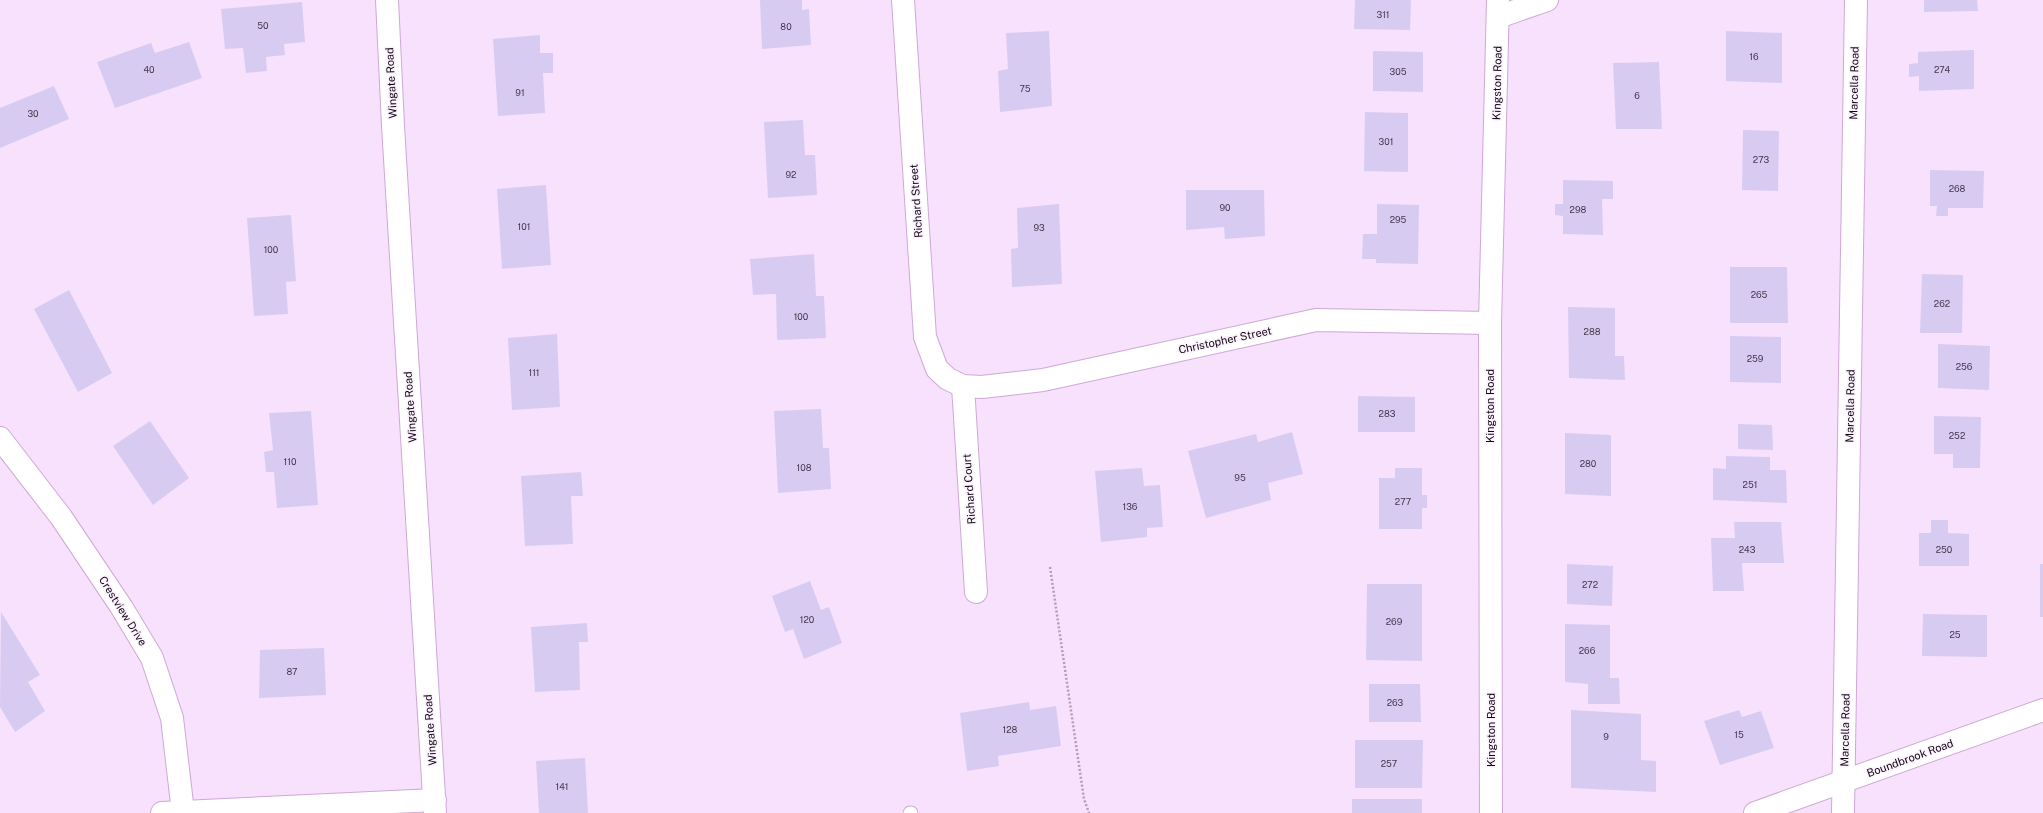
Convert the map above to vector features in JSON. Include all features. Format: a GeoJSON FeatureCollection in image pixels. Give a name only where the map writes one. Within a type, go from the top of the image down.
{"type":"FeatureCollection","features":[{"type":"Feature","properties":{"kind":"street","name":"Wingate Road"},"geometry":{"type":"LineString","coordinates":[[387,0],[393,126],[435,806]]}},
{"type":"Feature","properties":{"kind":"street","name":"Richard Street"},"geometry":{"type":"LineString","coordinates":[[903,0],[925,337],[937,370],[948,379],[963,386]]}},
{"type":"Feature","properties":{"kind":"street"},"geometry":{"type":"LineString","coordinates":[[1498,8],[1548,0]]}},
{"type":"Feature","properties":{"kind":"street","name":"Marcella Road"},"geometry":{"type":"LineString","coordinates":[[1844,813],[1856,0]]}},
{"type":"Feature","properties":{"kind":"street","name":"Kingston Road"},"geometry":{"type":"LineString","coordinates":[[1491,813],[1490,323],[1498,8]]}},
{"type":"Feature","properties":{"kind":"street","name":"Christopher Street"},"geometry":{"type":"LineString","coordinates":[[963,386],[982,387],[1043,380],[1316,320],[1490,323]]}},
{"type":"Feature","properties":{"kind":"street","name":"Richard Court"},"geometry":{"type":"LineString","coordinates":[[963,386],[976,592]]}},
{"type":"Feature","properties":{"kind":"street","name":"Crestview Drive"},"geometry":{"type":"LineString","coordinates":[[0,438],[61,517],[122,608],[152,658],[172,718],[173,812]]}},
{"type":"Feature","properties":{"kind":"street","name":"Boundbrook Road"},"geometry":{"type":"LineString","coordinates":[[1755,813],[2043,710]]}},
{"type":"Feature","properties":{"kind":"street"},"geometry":{"type":"LineString","coordinates":[[173,812],[435,806]]}},
{"type":"Feature","properties":{"kind":"path"},"geometry":{"type":"LineString","coordinates":[[1050,567],[1084,799],[1088,813]]}},
{"type":"Feature","properties":{"kind":"building"},"geometry":{"type":"Polygon","coordinates":[[[760,0],[802,0],[802,10],[809,9],[811,45],[762,49],[760,0]]]}},
{"type":"Feature","properties":{"kind":"building"},"geometry":{"type":"Polygon","coordinates":[[[1355,0],[1411,0],[1410,30],[1354,29],[1355,0]]]}},
{"type":"Feature","properties":{"kind":"building"},"geometry":{"type":"Polygon","coordinates":[[[1924,0],[1977,0],[1978,11],[1924,12],[1924,0]]]}},
{"type":"Feature","properties":{"kind":"building"},"geometry":{"type":"Polygon","coordinates":[[[302,2],[305,42],[284,44],[285,55],[266,57],[267,71],[246,73],[243,48],[225,49],[221,9],[302,2]]]}},
{"type":"Feature","properties":{"kind":"building"},"geometry":{"type":"Polygon","coordinates":[[[1049,31],[1052,106],[1000,112],[998,71],[1008,69],[1006,33],[1049,31]]]}},
{"type":"Feature","properties":{"kind":"building"},"geometry":{"type":"Polygon","coordinates":[[[1726,31],[1782,33],[1782,83],[1726,81],[1726,31]]]}},
{"type":"Feature","properties":{"kind":"building"},"geometry":{"type":"Polygon","coordinates":[[[540,35],[540,53],[553,53],[553,73],[543,73],[545,113],[498,116],[493,39],[540,35]]]}},
{"type":"Feature","properties":{"kind":"building"},"geometry":{"type":"Polygon","coordinates":[[[189,42],[202,78],[115,108],[97,62],[151,43],[155,53],[189,42]]]}},
{"type":"Feature","properties":{"kind":"building"},"geometry":{"type":"Polygon","coordinates":[[[1974,50],[1974,89],[1919,91],[1919,76],[1909,77],[1909,64],[1918,63],[1918,52],[1974,50]]]}},
{"type":"Feature","properties":{"kind":"building"},"geometry":{"type":"Polygon","coordinates":[[[1373,51],[1423,52],[1423,92],[1373,91],[1373,51]]]}},
{"type":"Feature","properties":{"kind":"building"},"geometry":{"type":"Polygon","coordinates":[[[1659,62],[1662,129],[1616,129],[1613,63],[1659,62]]]}},
{"type":"Feature","properties":{"kind":"building"},"geometry":{"type":"Polygon","coordinates":[[[54,86],[69,119],[0,148],[0,108],[54,86]]]}},
{"type":"Feature","properties":{"kind":"building"},"geometry":{"type":"Polygon","coordinates":[[[1365,112],[1408,113],[1408,172],[1364,171],[1365,112]]]}},
{"type":"Feature","properties":{"kind":"building"},"geometry":{"type":"Polygon","coordinates":[[[803,120],[805,155],[815,155],[817,195],[768,198],[764,122],[803,120]]]}},
{"type":"Feature","properties":{"kind":"building"},"geometry":{"type":"Polygon","coordinates":[[[1743,130],[1779,131],[1778,191],[1742,190],[1743,130]]]}},
{"type":"Feature","properties":{"kind":"building"},"geometry":{"type":"Polygon","coordinates":[[[1930,170],[1984,171],[1983,208],[1948,208],[1948,216],[1936,216],[1937,206],[1930,206],[1930,170]]]}},
{"type":"Feature","properties":{"kind":"building"},"geometry":{"type":"Polygon","coordinates":[[[1563,180],[1613,181],[1613,199],[1602,199],[1603,235],[1563,234],[1563,216],[1555,215],[1555,204],[1563,204],[1563,180]]]}},
{"type":"Feature","properties":{"kind":"building"},"geometry":{"type":"Polygon","coordinates":[[[546,185],[551,265],[502,269],[497,189],[546,185]]]}},
{"type":"Feature","properties":{"kind":"building"},"geometry":{"type":"Polygon","coordinates":[[[1186,190],[1264,190],[1265,236],[1225,239],[1224,227],[1186,230],[1186,190]]]}},
{"type":"Feature","properties":{"kind":"building"},"geometry":{"type":"Polygon","coordinates":[[[1059,204],[1062,284],[1012,287],[1011,249],[1018,248],[1017,208],[1059,204]]]}},
{"type":"Feature","properties":{"kind":"building"},"geometry":{"type":"Polygon","coordinates":[[[1377,204],[1419,205],[1418,264],[1376,263],[1376,259],[1362,259],[1363,234],[1377,234],[1377,204]]]}},
{"type":"Feature","properties":{"kind":"building"},"geometry":{"type":"Polygon","coordinates":[[[291,215],[296,281],[286,282],[288,314],[254,316],[247,218],[291,215]]]}},
{"type":"Feature","properties":{"kind":"building"},"geometry":{"type":"Polygon","coordinates":[[[814,254],[816,296],[824,296],[826,338],[777,340],[776,294],[753,295],[750,259],[814,254]]]}},
{"type":"Feature","properties":{"kind":"building"},"geometry":{"type":"Polygon","coordinates":[[[1730,267],[1787,267],[1788,323],[1730,323],[1730,267]]]}},
{"type":"Feature","properties":{"kind":"building"},"geometry":{"type":"Polygon","coordinates":[[[1922,274],[1963,275],[1962,333],[1920,333],[1922,274]]]}},
{"type":"Feature","properties":{"kind":"building"},"geometry":{"type":"Polygon","coordinates":[[[69,290],[112,373],[78,392],[34,309],[69,290]]]}},
{"type":"Feature","properties":{"kind":"building"},"geometry":{"type":"Polygon","coordinates":[[[1568,307],[1615,308],[1615,356],[1624,356],[1625,380],[1569,378],[1568,307]]]}},
{"type":"Feature","properties":{"kind":"building"},"geometry":{"type":"Polygon","coordinates":[[[557,334],[560,407],[512,410],[508,338],[557,334]]]}},
{"type":"Feature","properties":{"kind":"building"},"geometry":{"type":"Polygon","coordinates":[[[1730,336],[1781,337],[1781,383],[1730,382],[1730,336]]]}},
{"type":"Feature","properties":{"kind":"building"},"geometry":{"type":"Polygon","coordinates":[[[1938,344],[1990,346],[1989,390],[1938,388],[1938,344]]]}},
{"type":"Feature","properties":{"kind":"building"},"geometry":{"type":"Polygon","coordinates":[[[1358,396],[1415,397],[1415,432],[1358,432],[1358,396]]]}},
{"type":"Feature","properties":{"kind":"building"},"geometry":{"type":"Polygon","coordinates":[[[821,409],[823,448],[829,448],[831,489],[778,493],[774,411],[821,409]]]}},
{"type":"Feature","properties":{"kind":"building"},"geometry":{"type":"Polygon","coordinates":[[[311,411],[318,505],[277,508],[274,472],[266,472],[264,452],[273,450],[269,413],[311,411]]]}},
{"type":"Feature","properties":{"kind":"building"},"geometry":{"type":"Polygon","coordinates":[[[1934,416],[1981,417],[1980,468],[1953,468],[1953,454],[1934,454],[1934,416]]]}},
{"type":"Feature","properties":{"kind":"building"},"geometry":{"type":"Polygon","coordinates":[[[150,421],[189,478],[153,505],[113,446],[150,421]]]}},
{"type":"Feature","properties":{"kind":"building"},"geometry":{"type":"Polygon","coordinates":[[[1738,424],[1772,425],[1773,450],[1738,449],[1738,424]]]}},
{"type":"Feature","properties":{"kind":"building"},"geometry":{"type":"Polygon","coordinates":[[[1292,432],[1303,474],[1268,483],[1271,500],[1206,518],[1188,451],[1256,434],[1258,442],[1292,432]]]}},
{"type":"Feature","properties":{"kind":"building"},"geometry":{"type":"Polygon","coordinates":[[[1565,433],[1611,435],[1611,496],[1565,494],[1565,433]]]}},
{"type":"Feature","properties":{"kind":"building"},"geometry":{"type":"Polygon","coordinates":[[[1726,456],[1770,457],[1770,470],[1786,470],[1787,503],[1713,500],[1713,468],[1726,469],[1726,456]]]}},
{"type":"Feature","properties":{"kind":"building"},"geometry":{"type":"Polygon","coordinates":[[[1142,468],[1144,486],[1160,485],[1163,527],[1147,528],[1147,537],[1101,542],[1095,471],[1142,468]]]}},
{"type":"Feature","properties":{"kind":"building"},"geometry":{"type":"Polygon","coordinates":[[[1395,468],[1422,468],[1422,495],[1427,495],[1427,508],[1422,508],[1422,529],[1379,529],[1379,478],[1395,478],[1395,468]]]}},
{"type":"Feature","properties":{"kind":"building"},"geometry":{"type":"Polygon","coordinates":[[[581,472],[583,496],[571,496],[573,544],[525,546],[521,476],[581,472]]]}},
{"type":"Feature","properties":{"kind":"building"},"geometry":{"type":"Polygon","coordinates":[[[1931,520],[1948,520],[1948,533],[1969,534],[1969,566],[1919,566],[1919,533],[1931,533],[1931,520]]]}},
{"type":"Feature","properties":{"kind":"building"},"geometry":{"type":"Polygon","coordinates":[[[1734,522],[1781,522],[1784,563],[1742,563],[1744,591],[1713,591],[1711,538],[1735,538],[1734,522]]]}},
{"type":"Feature","properties":{"kind":"building"},"geometry":{"type":"Polygon","coordinates":[[[1567,564],[1613,566],[1612,606],[1567,604],[1567,564]]]}},
{"type":"Feature","properties":{"kind":"building"},"geometry":{"type":"Polygon","coordinates":[[[2040,564],[2043,564],[2043,617],[2040,617],[2040,564]]]}},
{"type":"Feature","properties":{"kind":"building"},"geometry":{"type":"Polygon","coordinates":[[[810,581],[821,610],[829,607],[842,643],[804,659],[793,629],[785,632],[772,596],[810,581]]]}},
{"type":"Feature","properties":{"kind":"building"},"geometry":{"type":"Polygon","coordinates":[[[1367,584],[1422,584],[1422,661],[1366,660],[1367,584]]]}},
{"type":"Feature","properties":{"kind":"building"},"geometry":{"type":"Polygon","coordinates":[[[1,612],[40,675],[28,682],[45,711],[15,732],[0,707],[1,612]]]}},
{"type":"Feature","properties":{"kind":"building"},"geometry":{"type":"Polygon","coordinates":[[[1923,614],[1987,615],[1987,657],[1922,656],[1923,614]]]}},
{"type":"Feature","properties":{"kind":"building"},"geometry":{"type":"Polygon","coordinates":[[[587,623],[588,642],[579,642],[580,690],[535,692],[531,627],[587,623]]]}},
{"type":"Feature","properties":{"kind":"building"},"geometry":{"type":"Polygon","coordinates":[[[1565,624],[1610,625],[1610,678],[1619,678],[1620,704],[1588,704],[1588,684],[1565,682],[1565,624]]]}},
{"type":"Feature","properties":{"kind":"building"},"geometry":{"type":"Polygon","coordinates":[[[324,648],[326,695],[259,698],[260,650],[324,648]]]}},
{"type":"Feature","properties":{"kind":"building"},"geometry":{"type":"Polygon","coordinates":[[[1369,684],[1420,684],[1421,722],[1369,722],[1369,684]]]}},
{"type":"Feature","properties":{"kind":"building"},"geometry":{"type":"Polygon","coordinates":[[[1029,702],[1030,710],[1056,706],[1061,746],[998,756],[999,766],[967,771],[960,713],[1029,702]]]}},
{"type":"Feature","properties":{"kind":"building"},"geometry":{"type":"Polygon","coordinates":[[[1571,710],[1641,714],[1641,760],[1656,761],[1656,792],[1571,788],[1571,710]]]}},
{"type":"Feature","properties":{"kind":"building"},"geometry":{"type":"Polygon","coordinates":[[[1739,710],[1742,717],[1761,711],[1774,748],[1720,765],[1704,721],[1739,710]]]}},
{"type":"Feature","properties":{"kind":"building"},"geometry":{"type":"Polygon","coordinates":[[[1355,740],[1423,740],[1422,788],[1355,788],[1355,740]]]}},
{"type":"Feature","properties":{"kind":"building"},"geometry":{"type":"Polygon","coordinates":[[[585,758],[588,813],[539,813],[536,761],[585,758]]]}},
{"type":"Feature","properties":{"kind":"building"},"geometry":{"type":"Polygon","coordinates":[[[1352,799],[1422,799],[1422,813],[1352,813],[1352,799]]]}}]}
